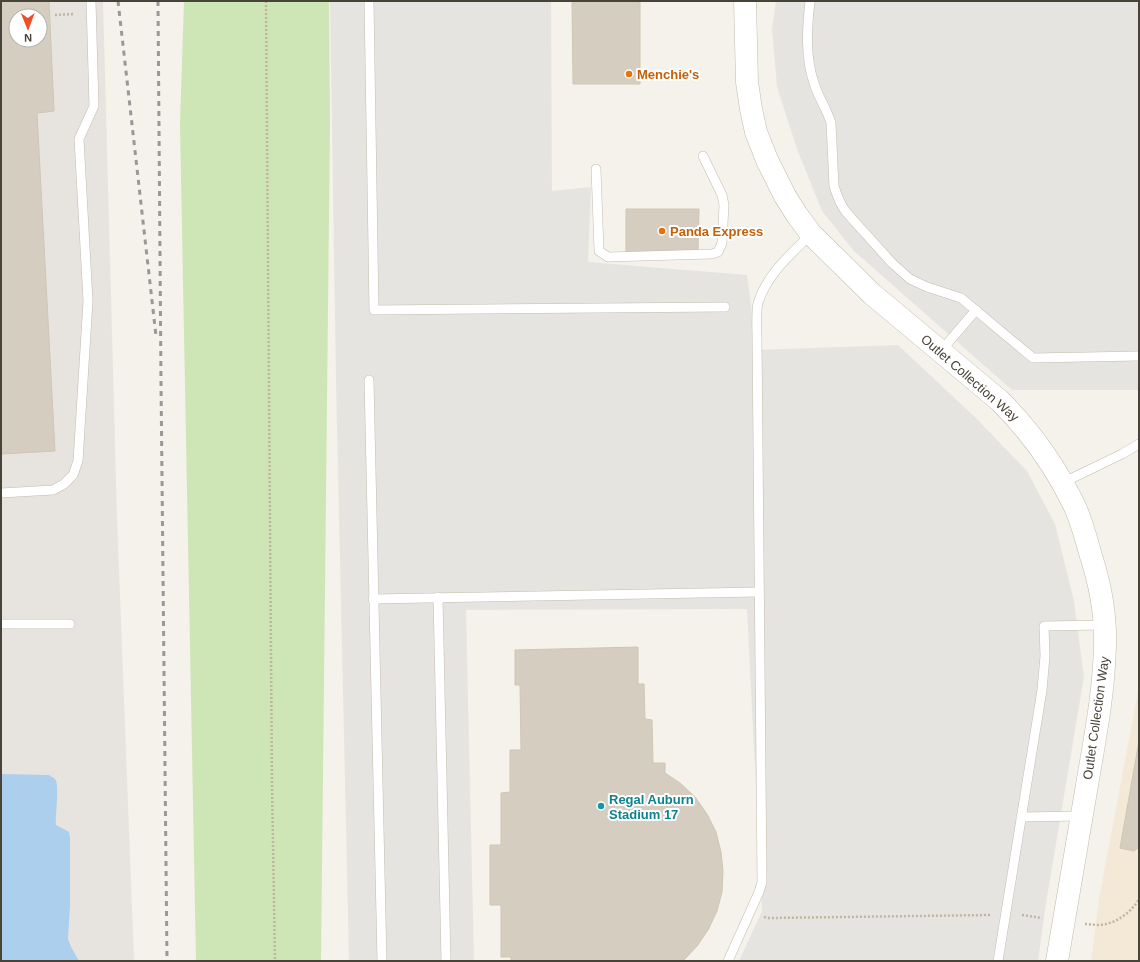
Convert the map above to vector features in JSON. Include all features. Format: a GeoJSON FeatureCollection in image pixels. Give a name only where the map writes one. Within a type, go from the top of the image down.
{"type":"FeatureCollection","features":[{"type":"Feature","properties":{"kind":"street","name":"Outlet Collection Way"},"geometry":{"type":"LineString","coordinates":[[745,1],[747,82],[756,132],[767,160],[797,215],[811,234],[872,294],[1000,401],[1018,418],[1049,460],[1075,507],[1083,529],[1099,585],[1103,609],[1105,643],[1098,718],[1057,961]]}},
{"type":"Feature","properties":{"kind":"lane"},"geometry":{"type":"LineString","coordinates":[[1,493],[52,490],[64,484],[73,475],[78,461],[88,301],[79,140],[94,106],[90,1]]}},
{"type":"Feature","properties":{"kind":"lane"},"geometry":{"type":"LineString","coordinates":[[369,1],[374,310],[725,307]]}},
{"type":"Feature","properties":{"kind":"lane"},"geometry":{"type":"LineString","coordinates":[[810,1],[807,35],[809,63],[814,85],[831,123],[834,186],[841,205],[892,263],[910,279],[927,287],[962,298],[1033,358],[1139,356]]}},
{"type":"Feature","properties":{"kind":"lane"},"geometry":{"type":"LineString","coordinates":[[596,169],[599,251],[608,257],[712,254],[718,252],[722,243],[724,205],[722,195],[703,156]]}},
{"type":"Feature","properties":{"kind":"lane"},"geometry":{"type":"LineString","coordinates":[[728,961],[762,882],[757,337],[758,304],[767,282],[778,266],[811,234]]}},
{"type":"Feature","properties":{"kind":"lane"},"geometry":{"type":"LineString","coordinates":[[941,351],[976,310]]}},
{"type":"Feature","properties":{"kind":"lane"},"geometry":{"type":"LineString","coordinates":[[369,380],[382,961]]}},
{"type":"Feature","properties":{"kind":"lane"},"geometry":{"type":"LineString","coordinates":[[1062,483],[1122,454],[1139,444]]}},
{"type":"Feature","properties":{"kind":"lane"},"geometry":{"type":"LineString","coordinates":[[374,599],[759,592]]}},
{"type":"Feature","properties":{"kind":"lane"},"geometry":{"type":"LineString","coordinates":[[438,598],[446,961]]}},
{"type":"Feature","properties":{"kind":"lane"},"geometry":{"type":"LineString","coordinates":[[1,624],[70,624]]}},
{"type":"Feature","properties":{"kind":"lane"},"geometry":{"type":"LineString","coordinates":[[998,961],[1042,690],[1045,656],[1044,626],[1104,625]]}},
{"type":"Feature","properties":{"kind":"lane"},"geometry":{"type":"LineString","coordinates":[[1021,817],[1082,816]]}},
{"type":"Feature","properties":{"kind":"path"},"geometry":{"type":"LineString","coordinates":[[266,1],[272,785],[275,961]]}},
{"type":"Feature","properties":{"kind":"path"},"geometry":{"type":"LineString","coordinates":[[55,15],[76,14]]}},
{"type":"Feature","properties":{"kind":"path"},"geometry":{"type":"LineString","coordinates":[[750,912],[769,918],[1024,915],[1099,925],[1113,922],[1128,914],[1139,899]]}},
{"type":"Feature","properties":{"kind":"shaded area"},"geometry":{"type":"Polygon","coordinates":[[[1,1],[103,1],[117,518],[134,961],[1,961],[1,1]]]}},
{"type":"Feature","properties":{"kind":"shaded area"},"geometry":{"type":"Polygon","coordinates":[[[330,1],[551,1],[552,191],[591,187],[588,262],[747,275],[757,350],[898,345],[977,419],[1027,471],[1055,524],[1074,601],[1084,677],[1046,903],[1038,961],[739,961],[762,911],[747,609],[466,610],[474,961],[349,961],[336,380],[330,1]]]}},
{"type":"Feature","properties":{"kind":"shaded area"},"geometry":{"type":"Polygon","coordinates":[[[776,1],[1139,1],[1139,390],[1012,390],[854,251],[822,211],[797,149],[777,87],[772,29],[776,1]]]}},
{"type":"Feature","properties":{"kind":"shaded area"},"geometry":{"type":"Polygon","coordinates":[[[1139,686],[1139,961],[1091,961],[1099,899],[1139,686]]]}},
{"type":"Feature","properties":{"kind":"green space"},"geometry":{"type":"Polygon","coordinates":[[[184,1],[329,1],[330,121],[321,961],[196,961],[180,124],[184,1]]]}},
{"type":"Feature","properties":{"kind":"water"},"geometry":{"type":"Polygon","coordinates":[[[1,774],[49,775],[55,779],[57,787],[56,825],[69,832],[70,837],[70,905],[68,939],[79,961],[1,961],[1,774]]]}},
{"type":"Feature","properties":{"kind":"building"},"geometry":{"type":"Polygon","coordinates":[[[1,1],[49,1],[54,111],[37,113],[55,451],[1,454],[1,1]]]}},
{"type":"Feature","properties":{"kind":"building"},"geometry":{"type":"Polygon","coordinates":[[[572,1],[640,1],[640,84],[573,84],[572,1]]]}},
{"type":"Feature","properties":{"kind":"building","name":"Panda Express"},"geometry":{"type":"Polygon","coordinates":[[[626,209],[699,209],[698,252],[626,252],[626,209]]]}},
{"type":"Feature","properties":{"kind":"building","name":"Regal Auburn Stadium 17"},"geometry":{"type":"Polygon","coordinates":[[[638,647],[638,684],[644,684],[645,719],[652,720],[653,763],[665,763],[665,773],[680,783],[695,797],[707,814],[716,832],[721,852],[723,871],[722,892],[717,911],[708,930],[697,946],[683,961],[511,961],[511,957],[501,957],[501,905],[490,905],[490,845],[501,845],[501,793],[510,792],[510,750],[521,750],[520,685],[515,685],[515,650],[638,647]]]}},
{"type":"Feature","properties":{"kind":"building"},"geometry":{"type":"Polygon","coordinates":[[[1139,741],[1139,847],[1134,851],[1120,848],[1139,741]]]}},
{"type":"Feature","properties":{"kind":"railway"},"geometry":{"type":"LineString","coordinates":[[118,1],[156,336]]}},
{"type":"Feature","properties":{"kind":"railway"},"geometry":{"type":"LineString","coordinates":[[158,1],[167,961]]}},
{"type":"Feature","properties":{"kind":"place","name":"Menchie's"},"geometry":{"type":"Point","coordinates":[629,74]}},
{"type":"Feature","properties":{"kind":"place","name":"Panda Express"},"geometry":{"type":"Point","coordinates":[662,231]}},
{"type":"Feature","properties":{"kind":"place","name":"Regal Auburn Stadium 17"},"geometry":{"type":"Point","coordinates":[601,806]}}]}
